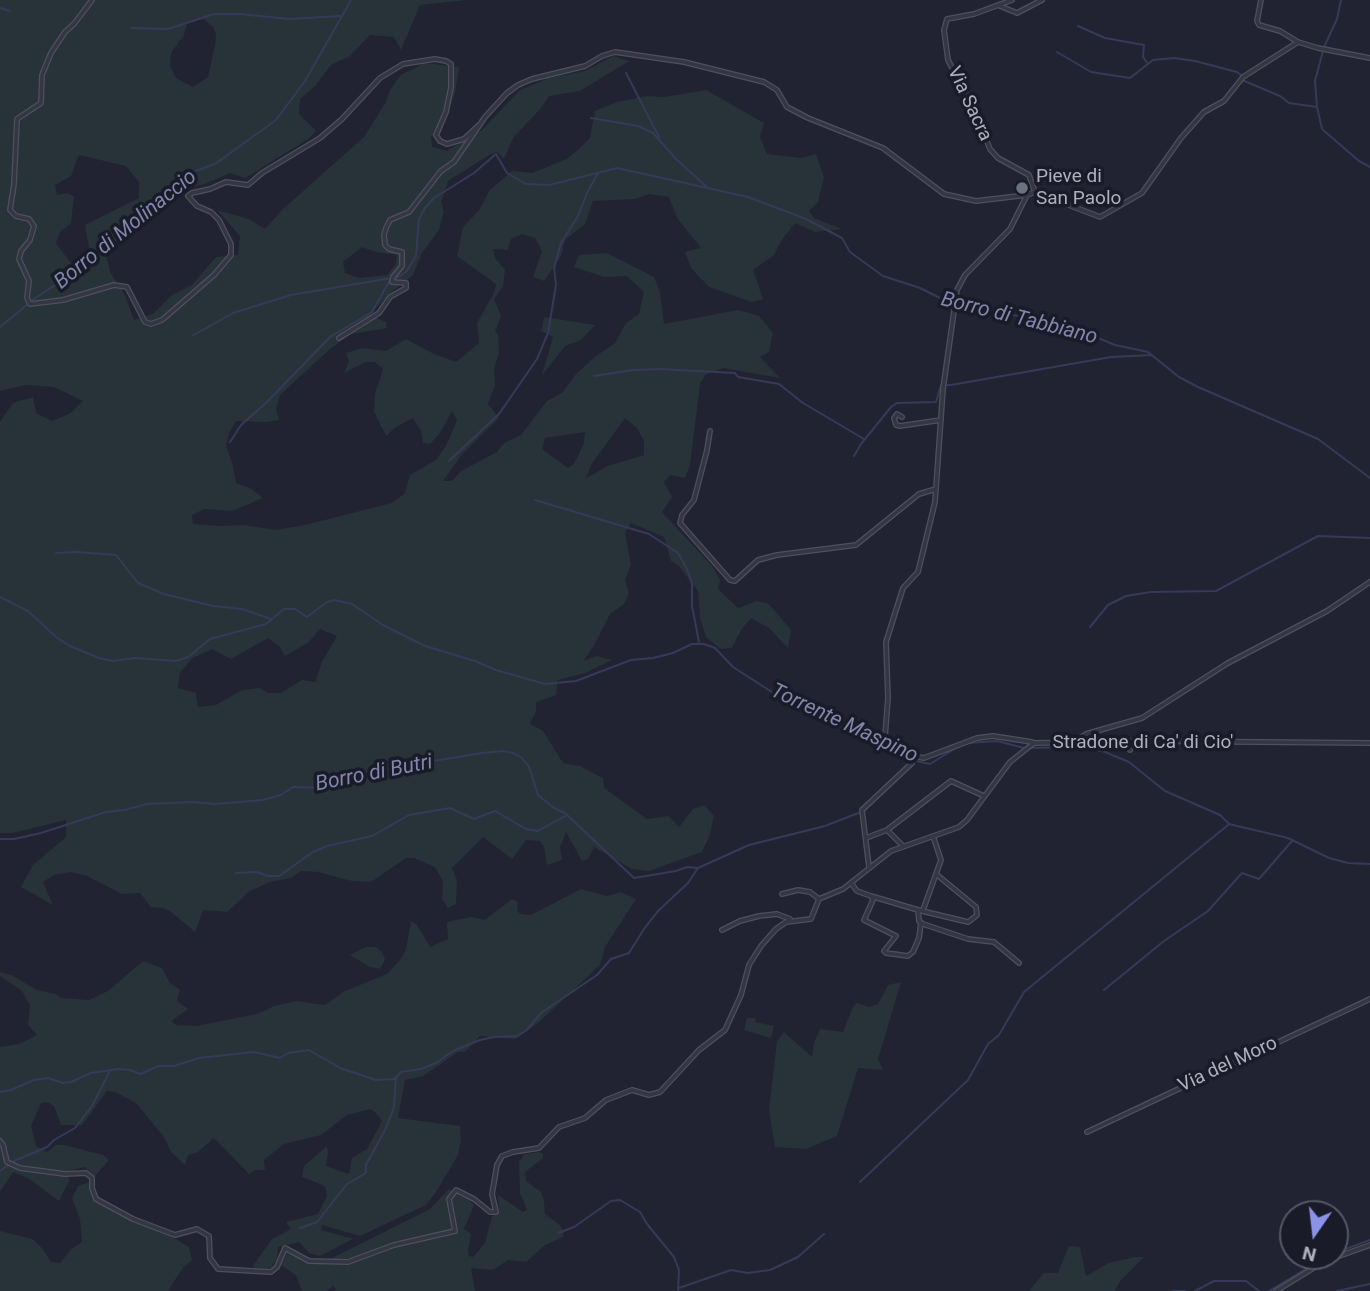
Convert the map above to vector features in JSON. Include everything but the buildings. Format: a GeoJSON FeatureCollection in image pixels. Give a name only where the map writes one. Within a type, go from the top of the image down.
{"type":"FeatureCollection","features":[{"type":"Feature","properties":{"kind":"street"},"geometry":{"type":"LineString","coordinates":[[92,0],[51,53],[42,75],[41,103],[17,119],[10,210],[16,216],[29,219],[34,226],[30,240],[21,251],[19,259],[29,281],[29,303],[63,300],[114,285],[127,287],[145,322],[151,324],[162,320],[214,275],[230,254],[231,244],[219,220],[189,200],[188,196],[226,182],[248,184],[320,138],[380,78],[403,64],[435,59],[451,64],[451,87],[446,112],[436,135],[440,142],[447,145],[464,139],[507,93],[518,85],[547,74],[585,65],[608,53],[636,54],[684,61],[764,82],[777,90],[788,107],[808,118],[883,148],[944,194],[976,201],[1035,192],[1100,217],[1142,193],[1181,138],[1204,112],[1224,101],[1242,77],[1298,43]]}},
{"type":"Feature","properties":{"kind":"street","name":"Via Sacra"},"geometry":{"type":"LineString","coordinates":[[1012,0],[1000,6],[947,19],[944,30],[948,60],[974,109],[990,149],[998,158],[1029,175],[1035,192]]}},
{"type":"Feature","properties":{"kind":"street"},"geometry":{"type":"LineString","coordinates":[[1000,6],[1017,13],[1042,0]]}},
{"type":"Feature","properties":{"kind":"street"},"geometry":{"type":"LineString","coordinates":[[1261,0],[1257,21],[1259,25],[1280,31],[1298,43],[1370,58]]}},
{"type":"Feature","properties":{"kind":"street"},"geometry":{"type":"LineString","coordinates":[[339,338],[379,313],[390,297],[406,288],[406,283],[392,282],[402,266],[402,252],[389,249],[385,244],[386,228],[390,220],[409,212],[441,171],[454,162],[479,125]]}},
{"type":"Feature","properties":{"kind":"street"},"geometry":{"type":"LineString","coordinates":[[1027,195],[1010,229],[965,275],[957,290],[943,389],[936,489],[929,531],[918,572],[903,588],[886,642],[886,743],[913,756],[924,758],[963,742],[993,736],[1034,743]]}},
{"type":"Feature","properties":{"kind":"street"},"geometry":{"type":"LineString","coordinates":[[902,416],[897,414],[894,418],[896,425],[941,420]]}},
{"type":"Feature","properties":{"kind":"street"},"geometry":{"type":"LineString","coordinates":[[710,431],[694,500],[682,515],[680,523],[730,580],[735,581],[758,560],[856,545],[919,494],[936,489]]}},
{"type":"Feature","properties":{"kind":"street"},"geometry":{"type":"LineString","coordinates":[[1075,741],[1086,734],[1142,718],[1228,663],[1327,611],[1370,582]]}},
{"type":"Feature","properties":{"kind":"street"},"geometry":{"type":"LineString","coordinates":[[1130,741],[1130,750]]}},
{"type":"Feature","properties":{"kind":"street","name":"Stradone di Ca' di Cio'"},"geometry":{"type":"LineString","coordinates":[[0,1141],[7,1162],[20,1168],[65,1174],[86,1173],[92,1178],[96,1199],[133,1219],[175,1235],[197,1229],[209,1236],[210,1258],[218,1269],[271,1272],[277,1267],[285,1248],[309,1261],[348,1262],[394,1245],[455,1231],[449,1199],[456,1190],[474,1199],[490,1212],[496,1212],[492,1194],[497,1166],[502,1156],[539,1148],[559,1127],[585,1118],[606,1100],[632,1090],[649,1095],[660,1091],[699,1050],[725,1030],[741,995],[749,965],[776,929],[792,920],[811,919],[819,899],[843,889],[902,845],[959,827],[1010,762],[1034,743],[1370,743]]}},
{"type":"Feature","properties":{"kind":"street"},"geometry":{"type":"LineString","coordinates":[[869,867],[862,810],[912,763],[913,756]]}},
{"type":"Feature","properties":{"kind":"street"},"geometry":{"type":"LineString","coordinates":[[866,838],[887,830],[951,781],[985,796]]}},
{"type":"Feature","properties":{"kind":"street"},"geometry":{"type":"LineString","coordinates":[[887,830],[902,845]]}},
{"type":"Feature","properties":{"kind":"street"},"geometry":{"type":"LineString","coordinates":[[923,911],[941,860],[933,836]]}},
{"type":"Feature","properties":{"kind":"street"},"geometry":{"type":"LineString","coordinates":[[850,883],[857,891],[918,910],[968,922],[977,915],[976,908],[936,874]]}},
{"type":"Feature","properties":{"kind":"street"},"geometry":{"type":"LineString","coordinates":[[782,894],[798,890],[810,892],[819,899]]}},
{"type":"Feature","properties":{"kind":"street"},"geometry":{"type":"LineString","coordinates":[[871,896],[873,900],[864,920],[896,936],[884,951],[886,953],[908,956],[913,952],[921,923],[918,910]]}},
{"type":"Feature","properties":{"kind":"street"},"geometry":{"type":"LineString","coordinates":[[722,930],[740,920],[759,916],[777,914],[792,920]]}},
{"type":"Feature","properties":{"kind":"street"},"geometry":{"type":"LineString","coordinates":[[921,923],[968,939],[994,943],[1019,963]]}},
{"type":"Feature","properties":{"kind":"street","name":"Via del Moro"},"geometry":{"type":"LineString","coordinates":[[1087,1132],[1370,999]]}},
{"type":"Feature","properties":{"kind":"street"},"geometry":{"type":"LineString","coordinates":[[1276,1291],[1325,1261],[1370,1244]]}},
{"type":"Feature","properties":{"kind":"shaded area"},"geometry":{"type":"Polygon","coordinates":[[[0,0],[466,0],[420,5],[401,50],[394,37],[370,35],[350,56],[331,65],[316,85],[300,99],[299,114],[316,131],[308,139],[245,178],[230,173],[205,184],[171,192],[147,212],[106,253],[110,272],[125,295],[134,320],[153,314],[172,295],[192,285],[216,257],[238,255],[240,236],[217,210],[249,219],[265,229],[283,209],[364,137],[401,75],[424,63],[459,67],[455,93],[441,133],[431,136],[432,147],[447,151],[482,130],[520,90],[549,78],[585,71],[613,56],[629,61],[580,91],[549,96],[513,138],[504,159],[497,152],[491,154],[448,181],[441,202],[444,211],[439,230],[422,253],[413,275],[388,295],[370,315],[386,322],[387,328],[351,334],[330,349],[280,395],[276,408],[279,420],[236,421],[226,446],[236,483],[250,488],[263,498],[232,511],[204,509],[192,515],[193,524],[244,525],[275,530],[392,503],[405,493],[410,475],[436,460],[447,444],[457,420],[452,411],[440,433],[430,444],[423,443],[421,431],[413,418],[386,436],[374,412],[375,394],[383,369],[375,362],[366,362],[344,373],[349,361],[346,353],[362,348],[386,351],[406,339],[456,362],[479,343],[477,323],[494,293],[496,284],[457,256],[463,227],[479,210],[490,190],[512,171],[532,173],[567,159],[579,149],[590,138],[595,111],[617,102],[647,96],[665,97],[706,90],[764,123],[760,137],[767,154],[801,158],[816,154],[824,177],[818,202],[809,211],[814,218],[842,229],[815,232],[795,223],[774,255],[753,270],[763,299],[752,302],[709,287],[691,268],[685,252],[701,248],[677,218],[669,197],[649,194],[635,199],[593,201],[585,224],[565,240],[561,256],[544,281],[533,277],[542,251],[535,238],[522,234],[511,239],[508,250],[493,249],[495,258],[505,270],[503,286],[494,299],[501,316],[495,331],[498,335],[499,353],[494,369],[495,385],[488,404],[499,418],[463,453],[443,481],[452,481],[461,471],[497,452],[504,443],[521,435],[547,401],[562,393],[576,374],[615,343],[626,323],[639,314],[644,292],[627,276],[604,277],[574,267],[579,255],[607,253],[654,277],[660,292],[664,324],[738,310],[759,316],[773,333],[769,352],[760,357],[780,378],[723,368],[705,375],[700,384],[690,465],[685,478],[670,475],[664,482],[672,497],[662,512],[712,566],[720,580],[718,589],[738,608],[757,601],[769,604],[791,630],[788,648],[769,628],[751,618],[732,648],[721,649],[706,637],[700,618],[698,591],[679,566],[671,561],[664,537],[631,523],[625,532],[631,565],[625,580],[629,593],[624,604],[610,614],[583,661],[597,656],[612,660],[585,673],[558,680],[556,695],[536,702],[536,711],[530,724],[543,731],[563,763],[580,766],[603,778],[604,788],[647,819],[668,816],[679,827],[693,809],[704,805],[714,816],[702,852],[649,871],[632,869],[594,847],[588,859],[582,861],[566,832],[560,847],[562,860],[547,865],[544,847],[540,841],[526,840],[512,859],[483,837],[452,868],[457,880],[456,904],[448,908],[442,899],[443,881],[435,867],[414,858],[406,858],[371,882],[301,871],[291,878],[270,882],[250,891],[227,912],[203,910],[195,932],[170,911],[151,907],[140,893],[122,894],[87,876],[71,872],[54,875],[43,882],[53,905],[21,887],[33,865],[66,837],[66,820],[13,833],[0,833],[0,422],[13,403],[33,397],[36,413],[52,421],[71,413],[83,401],[54,387],[26,385],[0,391],[0,0]],[[201,17],[187,24],[184,35],[171,53],[170,66],[176,78],[193,87],[208,77],[216,34],[213,27],[201,17]],[[79,155],[71,176],[55,185],[57,195],[67,193],[74,196],[71,223],[60,232],[56,243],[70,262],[81,262],[90,254],[85,225],[139,198],[139,182],[126,166],[79,155]],[[362,247],[343,262],[345,273],[359,278],[387,275],[396,264],[397,255],[362,247]],[[625,418],[591,465],[586,478],[608,466],[644,455],[644,441],[637,428],[625,418]],[[585,432],[545,438],[542,449],[568,468],[574,464],[584,443],[585,432]],[[320,629],[309,642],[285,656],[279,646],[268,638],[231,659],[212,649],[193,658],[180,672],[178,688],[196,693],[198,707],[216,705],[242,690],[259,688],[268,693],[281,693],[302,680],[315,682],[322,662],[337,636],[320,629]]]}},
{"type":"Feature","properties":{"kind":"shaded area"},"geometry":{"type":"Polygon","coordinates":[[[544,317],[595,325],[581,340],[565,346],[542,375],[553,337],[541,331],[544,317]]]}},
{"type":"Feature","properties":{"kind":"shaded area"},"geometry":{"type":"Polygon","coordinates":[[[581,889],[607,896],[621,892],[636,899],[605,947],[600,965],[538,1023],[516,1039],[480,1036],[465,1052],[458,1052],[423,1076],[405,1080],[398,1118],[460,1126],[458,1155],[426,1205],[360,1236],[322,1225],[321,1230],[353,1239],[320,1256],[309,1253],[299,1242],[278,1247],[277,1259],[271,1267],[252,1267],[272,1239],[291,1229],[286,1222],[318,1214],[327,1196],[325,1186],[302,1177],[304,1166],[327,1146],[326,1166],[349,1174],[352,1158],[367,1149],[382,1121],[375,1112],[370,1109],[347,1115],[321,1135],[284,1144],[264,1160],[265,1170],[255,1170],[249,1174],[214,1138],[198,1152],[188,1155],[185,1165],[171,1152],[164,1137],[136,1103],[115,1092],[107,1091],[82,1125],[61,1125],[54,1106],[47,1102],[41,1103],[31,1126],[36,1146],[47,1152],[56,1145],[64,1145],[103,1155],[109,1160],[95,1177],[85,1167],[68,1171],[69,1181],[59,1201],[28,1178],[13,1172],[0,1192],[0,1047],[19,1044],[37,1035],[28,1025],[30,1005],[22,991],[0,976],[0,972],[61,998],[89,1000],[108,991],[143,961],[162,968],[170,983],[180,990],[177,1001],[188,1009],[171,1021],[176,1025],[196,1026],[257,1014],[274,1006],[296,1001],[325,1005],[345,991],[387,974],[406,950],[411,921],[417,925],[430,947],[448,939],[447,923],[450,921],[471,917],[485,920],[512,899],[518,902],[517,911],[531,915],[581,889]]]}},
{"type":"Feature","properties":{"kind":"shaded area"},"geometry":{"type":"Polygon","coordinates":[[[366,947],[376,947],[382,952],[385,959],[380,969],[368,966],[350,955],[366,947]]]}},
{"type":"Feature","properties":{"kind":"shaded area"},"geometry":{"type":"Polygon","coordinates":[[[901,982],[878,1059],[883,1070],[858,1068],[837,1136],[806,1149],[775,1147],[769,1110],[777,1041],[784,1032],[812,1057],[820,1029],[843,1032],[857,1003],[869,1007],[878,1004],[888,985],[901,982]]]}},
{"type":"Feature","properties":{"kind":"shaded area"},"geometry":{"type":"Polygon","coordinates":[[[747,1018],[756,1018],[755,1022],[774,1026],[771,1038],[744,1030],[747,1018]]]}},
{"type":"Feature","properties":{"kind":"shaded area"},"geometry":{"type":"Polygon","coordinates":[[[525,1154],[543,1154],[543,1158],[525,1172],[526,1181],[541,1192],[545,1214],[560,1225],[564,1232],[563,1237],[545,1245],[526,1262],[508,1260],[493,1270],[471,1268],[475,1291],[335,1291],[333,1286],[327,1291],[302,1291],[296,1275],[281,1265],[287,1253],[307,1263],[320,1264],[430,1209],[449,1189],[474,1205],[464,1229],[471,1234],[468,1251],[469,1256],[473,1257],[485,1243],[492,1216],[499,1213],[498,1195],[523,1212],[527,1210],[520,1193],[519,1161],[525,1154]]]}},
{"type":"Feature","properties":{"kind":"shaded area"},"geometry":{"type":"Polygon","coordinates":[[[90,1182],[105,1203],[130,1219],[165,1233],[189,1247],[192,1260],[182,1269],[168,1291],[0,1291],[0,1231],[32,1239],[51,1262],[60,1263],[71,1249],[82,1242],[80,1219],[72,1198],[78,1186],[90,1182]]]}},
{"type":"Feature","properties":{"kind":"shaded area"},"geometry":{"type":"Polygon","coordinates":[[[1069,1246],[1080,1247],[1086,1276],[1109,1263],[1144,1257],[1120,1281],[1115,1291],[1029,1291],[1044,1273],[1058,1273],[1069,1246]]]}},
{"type":"Feature","properties":{"kind":"waterway","name":"Borro di Molinaccio"},"geometry":{"type":"LineString","coordinates":[[0,327],[34,299],[82,267],[144,216],[162,196],[190,173],[215,164],[276,120],[305,81],[351,0]]}},
{"type":"Feature","properties":{"kind":"waterway"},"geometry":{"type":"LineString","coordinates":[[1341,0],[1315,81],[1317,107],[1322,129],[1359,161],[1370,167]]}},
{"type":"Feature","properties":{"kind":"waterway"},"geometry":{"type":"LineString","coordinates":[[0,8],[10,11]]}},
{"type":"Feature","properties":{"kind":"waterway"},"geometry":{"type":"LineString","coordinates":[[131,28],[168,29],[214,14],[289,19],[340,16]]}},
{"type":"Feature","properties":{"kind":"waterway"},"geometry":{"type":"LineString","coordinates":[[1078,26],[1105,38],[1144,45],[1143,57],[1148,64]]}},
{"type":"Feature","properties":{"kind":"waterway"},"geometry":{"type":"LineString","coordinates":[[1057,52],[1091,72],[1130,78],[1153,60],[1174,58],[1195,61],[1237,72],[1242,76],[1242,80],[1280,96],[1289,103],[1317,107]]}},
{"type":"Feature","properties":{"kind":"waterway"},"geometry":{"type":"LineString","coordinates":[[626,73],[659,137]]}},
{"type":"Feature","properties":{"kind":"waterway"},"geometry":{"type":"LineString","coordinates":[[591,118],[638,126],[653,133],[676,159],[708,188]]}},
{"type":"Feature","properties":{"kind":"waterway","name":"Borro di Tabbiano"},"geometry":{"type":"LineString","coordinates":[[192,336],[233,313],[291,295],[398,277],[406,272],[416,256],[419,219],[425,208],[434,198],[474,173],[496,154],[507,173],[526,184],[549,185],[617,168],[748,197],[806,219],[842,238],[850,252],[883,276],[920,288],[952,304],[1035,319],[1115,345],[1148,352],[1179,377],[1198,387],[1318,439],[1370,478]]}},
{"type":"Feature","properties":{"kind":"waterway"},"geometry":{"type":"LineString","coordinates":[[449,461],[499,414],[537,359],[548,333],[556,285],[554,268],[561,243],[578,216],[598,173]]}},
{"type":"Feature","properties":{"kind":"waterway","name":"Borro di Tabbiano"},"geometry":{"type":"LineString","coordinates":[[230,442],[241,425],[330,337],[372,312],[390,280]]}},
{"type":"Feature","properties":{"kind":"waterway"},"geometry":{"type":"LineString","coordinates":[[854,456],[891,407],[897,403],[936,402],[941,385],[1111,357],[1152,355]]}},
{"type":"Feature","properties":{"kind":"waterway"},"geometry":{"type":"LineString","coordinates":[[594,376],[660,369],[735,373],[738,377],[779,384],[803,403],[864,439]]}},
{"type":"Feature","properties":{"kind":"waterway"},"geometry":{"type":"LineString","coordinates":[[535,500],[649,534],[678,553],[692,584],[692,606],[699,642]]}},
{"type":"Feature","properties":{"kind":"waterway"},"geometry":{"type":"LineString","coordinates":[[1090,627],[1108,605],[1126,596],[1151,592],[1216,591],[1318,536],[1370,538]]}},
{"type":"Feature","properties":{"kind":"waterway","name":"Torrente Maspino"},"geometry":{"type":"LineString","coordinates":[[56,553],[116,555],[138,583],[164,594],[213,606],[242,609],[271,619]]}},
{"type":"Feature","properties":{"kind":"waterway","name":"Torrente Maspino"},"geometry":{"type":"LineString","coordinates":[[0,597],[28,611],[70,646],[113,661],[135,658],[176,661],[188,657],[210,639],[266,624],[284,609],[295,609],[307,617],[327,602],[335,600],[352,604],[383,625],[425,646],[545,684],[576,681],[631,660],[653,658],[692,644],[704,644],[715,648],[733,667],[778,696],[916,761],[930,764],[956,748]]}},
{"type":"Feature","properties":{"kind":"waterway","name":"Torrente Maspino"},"geometry":{"type":"LineString","coordinates":[[968,743],[997,741],[1024,748],[1085,747],[1105,752],[1129,762],[1165,791],[1220,815],[1229,824],[1288,838],[1329,858],[1348,863],[1370,864]]}},
{"type":"Feature","properties":{"kind":"waterway","name":"Borro di Butri"},"geometry":{"type":"LineString","coordinates":[[0,839],[41,833],[106,812],[147,804],[215,804],[263,800],[281,795],[293,787],[324,788],[367,772],[503,751],[522,758],[529,767],[538,795],[565,813],[634,878],[687,867],[697,868]]}},
{"type":"Feature","properties":{"kind":"waterway"},"geometry":{"type":"LineString","coordinates":[[236,873],[257,872],[279,876],[313,852],[327,846],[372,836],[409,815],[450,808],[474,819],[495,811],[526,829],[538,831],[565,816]]}},
{"type":"Feature","properties":{"kind":"waterway"},"geometry":{"type":"LineString","coordinates":[[0,1092],[48,1078],[63,1083],[91,1073],[118,1069],[141,1074],[158,1066],[174,1066],[199,1058],[254,1052],[280,1058],[288,1053],[309,1050],[340,1068],[376,1080],[394,1079],[401,1072],[436,1063],[453,1051],[480,1040],[517,1036],[527,1030],[541,1013],[597,975],[611,959],[629,953],[658,911],[688,883],[698,868],[749,845],[825,826],[861,812]]}},
{"type":"Feature","properties":{"kind":"waterway"},"geometry":{"type":"LineString","coordinates":[[860,1182],[968,1080],[988,1044],[999,1035],[1024,992],[1228,825]]}},
{"type":"Feature","properties":{"kind":"waterway"},"geometry":{"type":"LineString","coordinates":[[1104,990],[1164,941],[1208,911],[1242,873],[1259,879],[1292,841]]}},
{"type":"Feature","properties":{"kind":"waterway"},"geometry":{"type":"LineString","coordinates":[[0,1171],[14,1161],[47,1147],[75,1128],[92,1106],[110,1071]]}},
{"type":"Feature","properties":{"kind":"waterway"},"geometry":{"type":"LineString","coordinates":[[300,1228],[317,1222],[347,1184],[366,1173],[366,1165],[394,1107],[396,1077]]}},
{"type":"Feature","properties":{"kind":"waterway"},"geometry":{"type":"LineString","coordinates":[[558,1233],[574,1227],[611,1201],[620,1200],[640,1212],[674,1257],[679,1270],[678,1291]]}},
{"type":"Feature","properties":{"kind":"waterway"},"geometry":{"type":"LineString","coordinates":[[679,1288],[731,1270],[748,1273],[770,1270],[798,1257],[824,1234]]}},
{"type":"Feature","properties":{"kind":"waterway"},"geometry":{"type":"LineString","coordinates":[[1349,1248],[1370,1240]]}},
{"type":"Feature","properties":{"kind":"waterway"},"geometry":{"type":"LineString","coordinates":[[1269,1291],[1304,1270]]}},
{"type":"Feature","properties":{"kind":"waterway"},"geometry":{"type":"LineString","coordinates":[[1195,1291],[1214,1281],[1246,1281],[1259,1291]]}},
{"type":"Feature","properties":{"kind":"waterway"},"geometry":{"type":"LineString","coordinates":[[1337,1291],[1370,1284]]}},
{"type":"Feature","properties":{"kind":"waterway"},"geometry":{"type":"LineString","coordinates":[[1172,1291],[1185,1291]]}},
{"type":"Feature","properties":{"kind":"place","name":"Pieve di San Paolo"},"geometry":{"type":"Point","coordinates":[1022,188]}}]}
